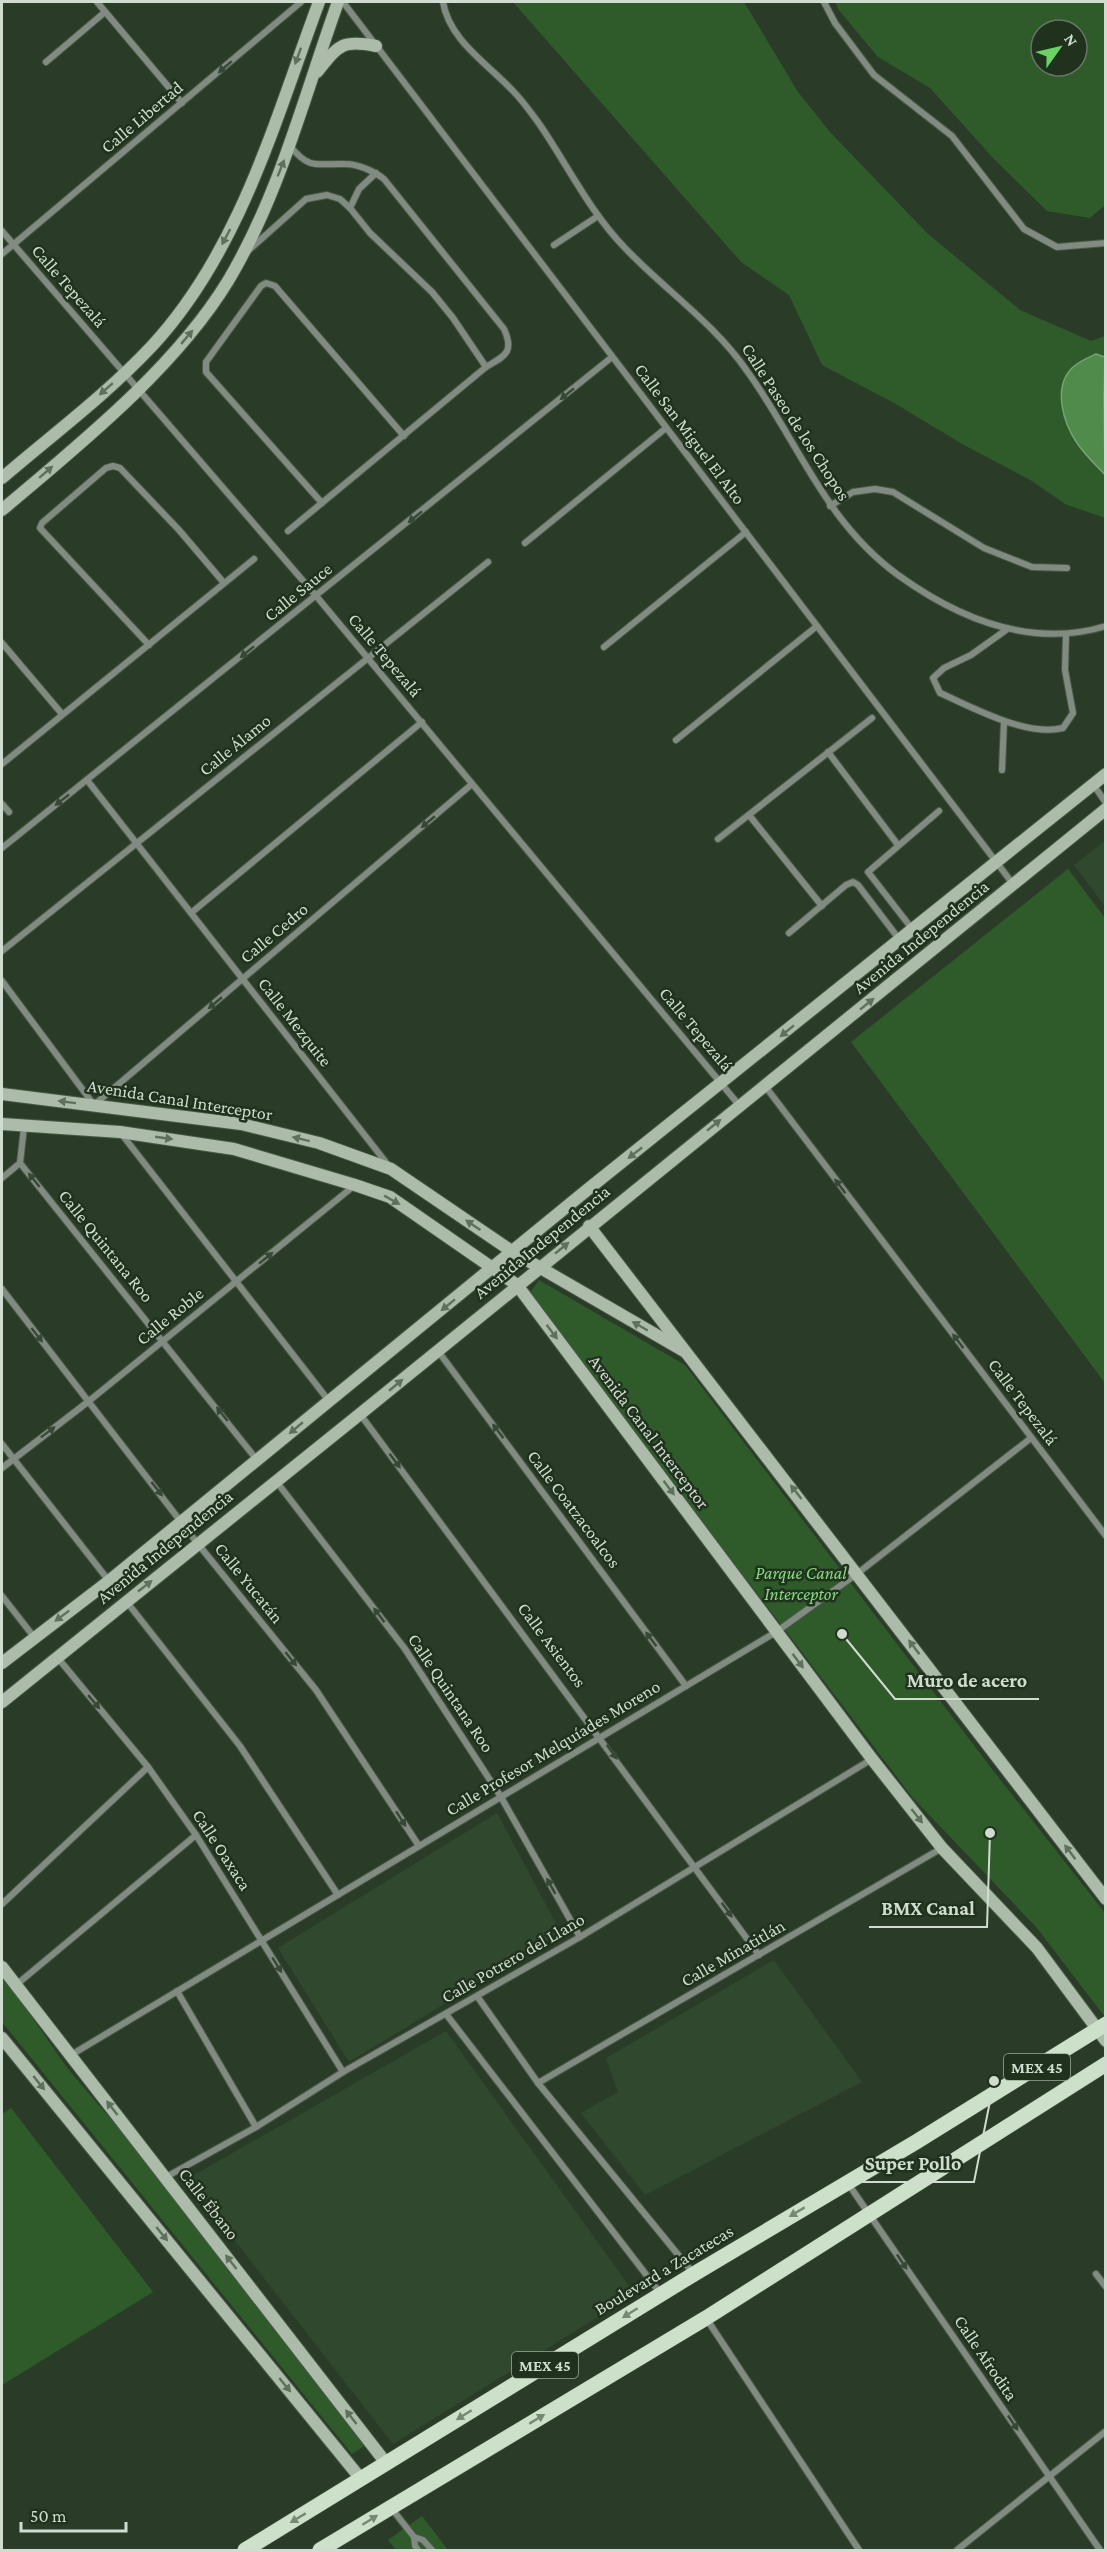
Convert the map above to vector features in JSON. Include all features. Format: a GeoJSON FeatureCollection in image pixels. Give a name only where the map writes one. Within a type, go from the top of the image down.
{"type":"FeatureCollection","features":[{"type":"Feature","properties":{"kind":"main road"},"geometry":{"type":"LineString","coordinates":[[2,478],[124,374],[152,346],[182,309],[219,252],[236,220],[252,184],[319,2]]}},
{"type":"Feature","properties":{"kind":"main road"},"geometry":{"type":"LineString","coordinates":[[2,510],[138,390],[200,321],[260,222],[290,146],[310,80],[338,2]]}},
{"type":"Feature","properties":{"kind":"main road"},"geometry":{"type":"LineString","coordinates":[[310,80],[341,45],[349,42],[376,46]]}},
{"type":"Feature","properties":{"kind":"main road","name":"Avenida Independencia"},"geometry":{"type":"LineString","coordinates":[[2,1664],[109,1581],[1106,774]]}},
{"type":"Feature","properties":{"kind":"main road","name":"Avenida Independencia"},"geometry":{"type":"LineString","coordinates":[[2,1702],[1106,809]]}},
{"type":"Feature","properties":{"kind":"main road","name":"Avenida Canal Interceptor"},"geometry":{"type":"LineString","coordinates":[[2,1094],[241,1124],[319,1143],[391,1169],[538,1268],[691,1355],[1106,1899]]}},
{"type":"Feature","properties":{"kind":"main road","name":"Avenida Canal Interceptor"},"geometry":{"type":"LineString","coordinates":[[2,1124],[120,1132],[234,1149],[355,1185],[390,1197],[517,1285],[872,1759],[942,1848],[1037,1948],[1103,2032]]}},
{"type":"Feature","properties":{"kind":"main road"},"geometry":{"type":"LineString","coordinates":[[590,1226],[691,1355]]}},
{"type":"Feature","properties":{"kind":"main road","name":"Calle Ébano"},"geometry":{"type":"LineString","coordinates":[[2,1967],[386,2463]]}},
{"type":"Feature","properties":{"kind":"main road","name":"Boulevard a Zacatecas"},"geometry":{"type":"LineString","coordinates":[[245,2550],[694,2274],[1103,2032]]}},
{"type":"Feature","properties":{"kind":"main road"},"geometry":{"type":"LineString","coordinates":[[2,2038],[361,2479]]}},
{"type":"Feature","properties":{"kind":"main road","name":"MEX 45"},"geometry":{"type":"LineString","coordinates":[[320,2550],[706,2318],[1106,2064]]}},
{"type":"Feature","properties":{"kind":"street"},"geometry":{"type":"LineString","coordinates":[[97,2],[182,104]]}},
{"type":"Feature","properties":{"kind":"street","name":"Calle Libertad"},"geometry":{"type":"LineString","coordinates":[[2,254],[301,2]]}},
{"type":"Feature","properties":{"kind":"street","name":"Calle San Miguel El Alto"},"geometry":{"type":"LineString","coordinates":[[343,2],[1013,884]]}},
{"type":"Feature","properties":{"kind":"street","name":"Calle Paseo de los Chopos"},"geometry":{"type":"LineString","coordinates":[[443,2],[451,26],[474,53],[513,91],[539,124],[598,216],[624,247],[723,339],[748,372],[830,506],[865,546],[896,573],[930,596],[1006,630],[1066,635],[1106,626]]}},
{"type":"Feature","properties":{"kind":"street"},"geometry":{"type":"LineString","coordinates":[[824,2],[835,23],[874,75],[952,136],[1024,229],[1057,247],[1106,243]]}},
{"type":"Feature","properties":{"kind":"street"},"geometry":{"type":"LineString","coordinates":[[46,62],[105,12]]}},
{"type":"Feature","properties":{"kind":"street"},"geometry":{"type":"LineString","coordinates":[[288,531],[486,367],[503,358],[507,353],[509,340],[504,329],[384,179],[376,173],[348,164],[318,166],[308,163],[290,146]]}},
{"type":"Feature","properties":{"kind":"street"},"geometry":{"type":"LineString","coordinates":[[350,208],[359,189],[376,173]]}},
{"type":"Feature","properties":{"kind":"street"},"geometry":{"type":"LineString","coordinates":[[240,258],[306,199],[327,195],[340,199],[370,233],[432,292],[486,367]]}},
{"type":"Feature","properties":{"kind":"street"},"geometry":{"type":"LineString","coordinates":[[554,245],[598,216]]}},
{"type":"Feature","properties":{"kind":"street","name":"Calle Tepezalá"},"geometry":{"type":"LineString","coordinates":[[2,231],[317,597],[740,1105]]}},
{"type":"Feature","properties":{"kind":"street"},"geometry":{"type":"LineString","coordinates":[[322,503],[206,372],[206,362],[261,286],[266,283],[275,286],[404,436]]}},
{"type":"Feature","properties":{"kind":"street","name":"Calle Sauce"},"geometry":{"type":"LineString","coordinates":[[2,848],[317,597],[612,357]]}},
{"type":"Feature","properties":{"kind":"street"},"geometry":{"type":"LineString","coordinates":[[525,543],[666,428]]}},
{"type":"Feature","properties":{"kind":"street"},"geometry":{"type":"LineString","coordinates":[[149,645],[40,528],[42,523],[106,468],[113,466],[120,468],[225,583]]}},
{"type":"Feature","properties":{"kind":"street"},"geometry":{"type":"LineString","coordinates":[[830,506],[853,492],[875,489],[893,492],[984,548],[1032,567],[1067,568]]}},
{"type":"Feature","properties":{"kind":"street"},"geometry":{"type":"LineString","coordinates":[[604,647],[746,532]]}},
{"type":"Feature","properties":{"kind":"street"},"geometry":{"type":"LineString","coordinates":[[2,764],[254,559]]}},
{"type":"Feature","properties":{"kind":"street","name":"Calle Álamo"},"geometry":{"type":"LineString","coordinates":[[2,951],[488,562]]}},
{"type":"Feature","properties":{"kind":"street"},"geometry":{"type":"LineString","coordinates":[[676,741],[817,626]]}},
{"type":"Feature","properties":{"kind":"street"},"geometry":{"type":"LineString","coordinates":[[1006,630],[970,655],[944,668],[933,678],[940,693],[1004,721],[1052,731],[1063,728],[1073,713],[1065,670],[1066,635]]}},
{"type":"Feature","properties":{"kind":"street"},"geometry":{"type":"LineString","coordinates":[[2,643],[63,714]]}},
{"type":"Feature","properties":{"kind":"street"},"geometry":{"type":"LineString","coordinates":[[718,839],[872,717]]}},
{"type":"Feature","properties":{"kind":"street"},"geometry":{"type":"LineString","coordinates":[[1002,770],[1004,721]]}},
{"type":"Feature","properties":{"kind":"street"},"geometry":{"type":"LineString","coordinates":[[191,913],[422,723]]}},
{"type":"Feature","properties":{"kind":"street"},"geometry":{"type":"LineString","coordinates":[[828,752],[898,845]]}},
{"type":"Feature","properties":{"kind":"street","name":"Calle Mezquite"},"geometry":{"type":"LineString","coordinates":[[87,780],[391,1169]]}},
{"type":"Feature","properties":{"kind":"street","name":"Calle Cedro"},"geometry":{"type":"LineString","coordinates":[[94,1105],[472,784]]}},
{"type":"Feature","properties":{"kind":"street"},"geometry":{"type":"LineString","coordinates":[[1092,784],[1106,803]]}},
{"type":"Feature","properties":{"kind":"street"},"geometry":{"type":"LineString","coordinates":[[2,804],[9,812]]}},
{"type":"Feature","properties":{"kind":"street"},"geometry":{"type":"LineString","coordinates":[[913,930],[868,872],[939,811]]}},
{"type":"Feature","properties":{"kind":"street"},"geometry":{"type":"LineString","coordinates":[[749,815],[822,906]]}},
{"type":"Feature","properties":{"kind":"street"},"geometry":{"type":"LineString","coordinates":[[789,933],[853,882],[858,885],[900,940]]}},
{"type":"Feature","properties":{"kind":"street"},"geometry":{"type":"LineString","coordinates":[[2,981],[94,1105]]}},
{"type":"Feature","properties":{"kind":"street","name":"Calle Tepezalá"},"geometry":{"type":"LineString","coordinates":[[765,1086],[1106,1536]]}},
{"type":"Feature","properties":{"kind":"street"},"geometry":{"type":"LineString","coordinates":[[2,1178],[20,1163],[24,1127]]}},
{"type":"Feature","properties":{"kind":"street"},"geometry":{"type":"LineString","coordinates":[[120,1132],[329,1401]]}},
{"type":"Feature","properties":{"kind":"street","name":"Calle Quintana Roo"},"geometry":{"type":"LineString","coordinates":[[20,1163],[258,1460]]}},
{"type":"Feature","properties":{"kind":"street","name":"Calle Roble"},"geometry":{"type":"LineString","coordinates":[[2,1468],[89,1401],[355,1185]]}},
{"type":"Feature","properties":{"kind":"street","name":"Calle Yucatán"},"geometry":{"type":"LineString","coordinates":[[2,1289],[198,1544],[316,1690],[419,1846]]}},
{"type":"Feature","properties":{"kind":"street","name":"Calle Coatzacoalcos"},"geometry":{"type":"LineString","coordinates":[[438,1350],[686,1686]]}},
{"type":"Feature","properties":{"kind":"street","name":"Calle Asientos"},"geometry":{"type":"LineString","coordinates":[[360,1414],[601,1737],[759,1954]]}},
{"type":"Feature","properties":{"kind":"street","name":"Calle Profesor Melquíades Moreno"},"geometry":{"type":"LineString","coordinates":[[70,2055],[776,1632],[858,1573],[1031,1438]]}},
{"type":"Feature","properties":{"kind":"street"},"geometry":{"type":"LineString","coordinates":[[2,1444],[109,1581]]}},
{"type":"Feature","properties":{"kind":"street","name":"Calle Quintana Roo"},"geometry":{"type":"LineString","coordinates":[[276,1480],[405,1649],[501,1797],[580,1937]]}},
{"type":"Feature","properties":{"kind":"street"},"geometry":{"type":"LineString","coordinates":[[2,1596],[34,1637]]}},
{"type":"Feature","properties":{"kind":"street"},"geometry":{"type":"LineString","coordinates":[[126,1601],[240,1746],[338,1895]]}},
{"type":"Feature","properties":{"kind":"street","name":"Calle Oaxaca"},"geometry":{"type":"LineString","coordinates":[[57,1657],[148,1767],[196,1835],[343,2072]]}},
{"type":"Feature","properties":{"kind":"street","name":"Calle Potrero del Llano"},"geometry":{"type":"LineString","coordinates":[[166,2177],[256,2127],[343,2072],[580,1937],[872,1759]]}},
{"type":"Feature","properties":{"kind":"street"},"geometry":{"type":"LineString","coordinates":[[2,1904],[148,1767]]}},
{"type":"Feature","properties":{"kind":"street"},"geometry":{"type":"LineString","coordinates":[[16,1985],[196,1835]]}},
{"type":"Feature","properties":{"kind":"street","name":"Calle Minatitlán"},"geometry":{"type":"LineString","coordinates":[[538,2083],[942,1848]]}},
{"type":"Feature","properties":{"kind":"street"},"geometry":{"type":"LineString","coordinates":[[177,1991],[256,2127]]}},
{"type":"Feature","properties":{"kind":"street"},"geometry":{"type":"LineString","coordinates":[[477,1996],[538,2083],[694,2274]]}},
{"type":"Feature","properties":{"kind":"street"},"geometry":{"type":"LineString","coordinates":[[446,2014],[662,2294]]}},
{"type":"Feature","properties":{"kind":"street","name":"Calle Afrodita"},"geometry":{"type":"LineString","coordinates":[[848,2182],[1100,2550]]}},
{"type":"Feature","properties":{"kind":"street"},"geometry":{"type":"LineString","coordinates":[[1096,2274],[1106,2287]]}},
{"type":"Feature","properties":{"kind":"street"},"geometry":{"type":"LineString","coordinates":[[706,2318],[859,2550]]}},
{"type":"Feature","properties":{"kind":"street"},"geometry":{"type":"LineString","coordinates":[[957,2550],[1106,2431]]}},
{"type":"Feature","properties":{"kind":"street"},"geometry":{"type":"LineString","coordinates":[[391,2507],[414,2537],[418,2550]]}},
{"type":"Feature","properties":{"kind":"street"},"geometry":{"type":"LineString","coordinates":[[414,2537],[423,2540],[432,2550]]}},
{"type":"Feature","properties":{"kind":"shaded area"},"geometry":{"type":"Polygon","coordinates":[[[1096,354],[1105,357],[1105,475],[1072,435],[1064,416],[1061,396],[1066,376],[1072,368],[1096,354]]]}},
{"type":"Feature","properties":{"kind":"shaded area"},"geometry":{"type":"Polygon","coordinates":[[[1105,841],[1105,906],[1074,865],[1105,841]]]}},
{"type":"Feature","properties":{"kind":"shaded area"},"geometry":{"type":"Polygon","coordinates":[[[497,1813],[561,1933],[349,2062],[278,1948],[497,1813]]]}},
{"type":"Feature","properties":{"kind":"shaded area"},"geometry":{"type":"Polygon","coordinates":[[[774,1960],[862,2082],[645,2195],[581,2113],[618,2092],[606,2058],[774,1960]]]}},
{"type":"Feature","properties":{"kind":"shaded area"},"geometry":{"type":"Polygon","coordinates":[[[446,2031],[635,2294],[393,2444],[187,2179],[446,2031]]]}},
{"type":"Feature","properties":{"kind":"green space"},"geometry":{"type":"Polygon","coordinates":[[[513,2],[744,2],[798,92],[830,132],[927,233],[1020,310],[1091,341],[1105,336],[1105,518],[1065,504],[1032,481],[822,365],[789,295],[741,262],[513,2]]]}},
{"type":"Feature","properties":{"kind":"green space"},"geometry":{"type":"Polygon","coordinates":[[[835,2],[1105,2],[1105,205],[1090,218],[1047,211],[994,159],[930,88],[878,57],[838,9],[835,2]]]}},
{"type":"Feature","properties":{"kind":"green space"},"geometry":{"type":"Polygon","coordinates":[[[1068,869],[1105,918],[1105,1383],[851,1042],[1068,869]]]}},
{"type":"Feature","properties":{"kind":"green space","name":"Parque Canal Interceptor"},"geometry":{"type":"Polygon","coordinates":[[[539,1280],[685,1365],[992,1769],[1105,1913],[1105,2017],[1037,1928],[913,1798],[529,1294],[539,1280]]]}},
{"type":"Feature","properties":{"kind":"green space"},"geometry":{"type":"Polygon","coordinates":[[[2,1978],[68,2069],[161,2178],[366,2445],[352,2454],[2,2022],[2,1978]]]}},
{"type":"Feature","properties":{"kind":"green space"},"geometry":{"type":"Polygon","coordinates":[[[11,2108],[153,2292],[2,2385],[2,2114],[11,2108]]]}},
{"type":"Feature","properties":{"kind":"green space"},"geometry":{"type":"Polygon","coordinates":[[[422,2516],[448,2550],[396,2550],[388,2540],[422,2516]]]}},
{"type":"Feature","properties":{"kind":"place","name":"Muro de acero"},"geometry":{"type":"Point","coordinates":[842,1634]}},
{"type":"Feature","properties":{"kind":"place","name":"BMX Canal"},"geometry":{"type":"Point","coordinates":[990,1833]}},
{"type":"Feature","properties":{"kind":"place","name":"Super Pollo"},"geometry":{"type":"Point","coordinates":[994,2081]}}]}
